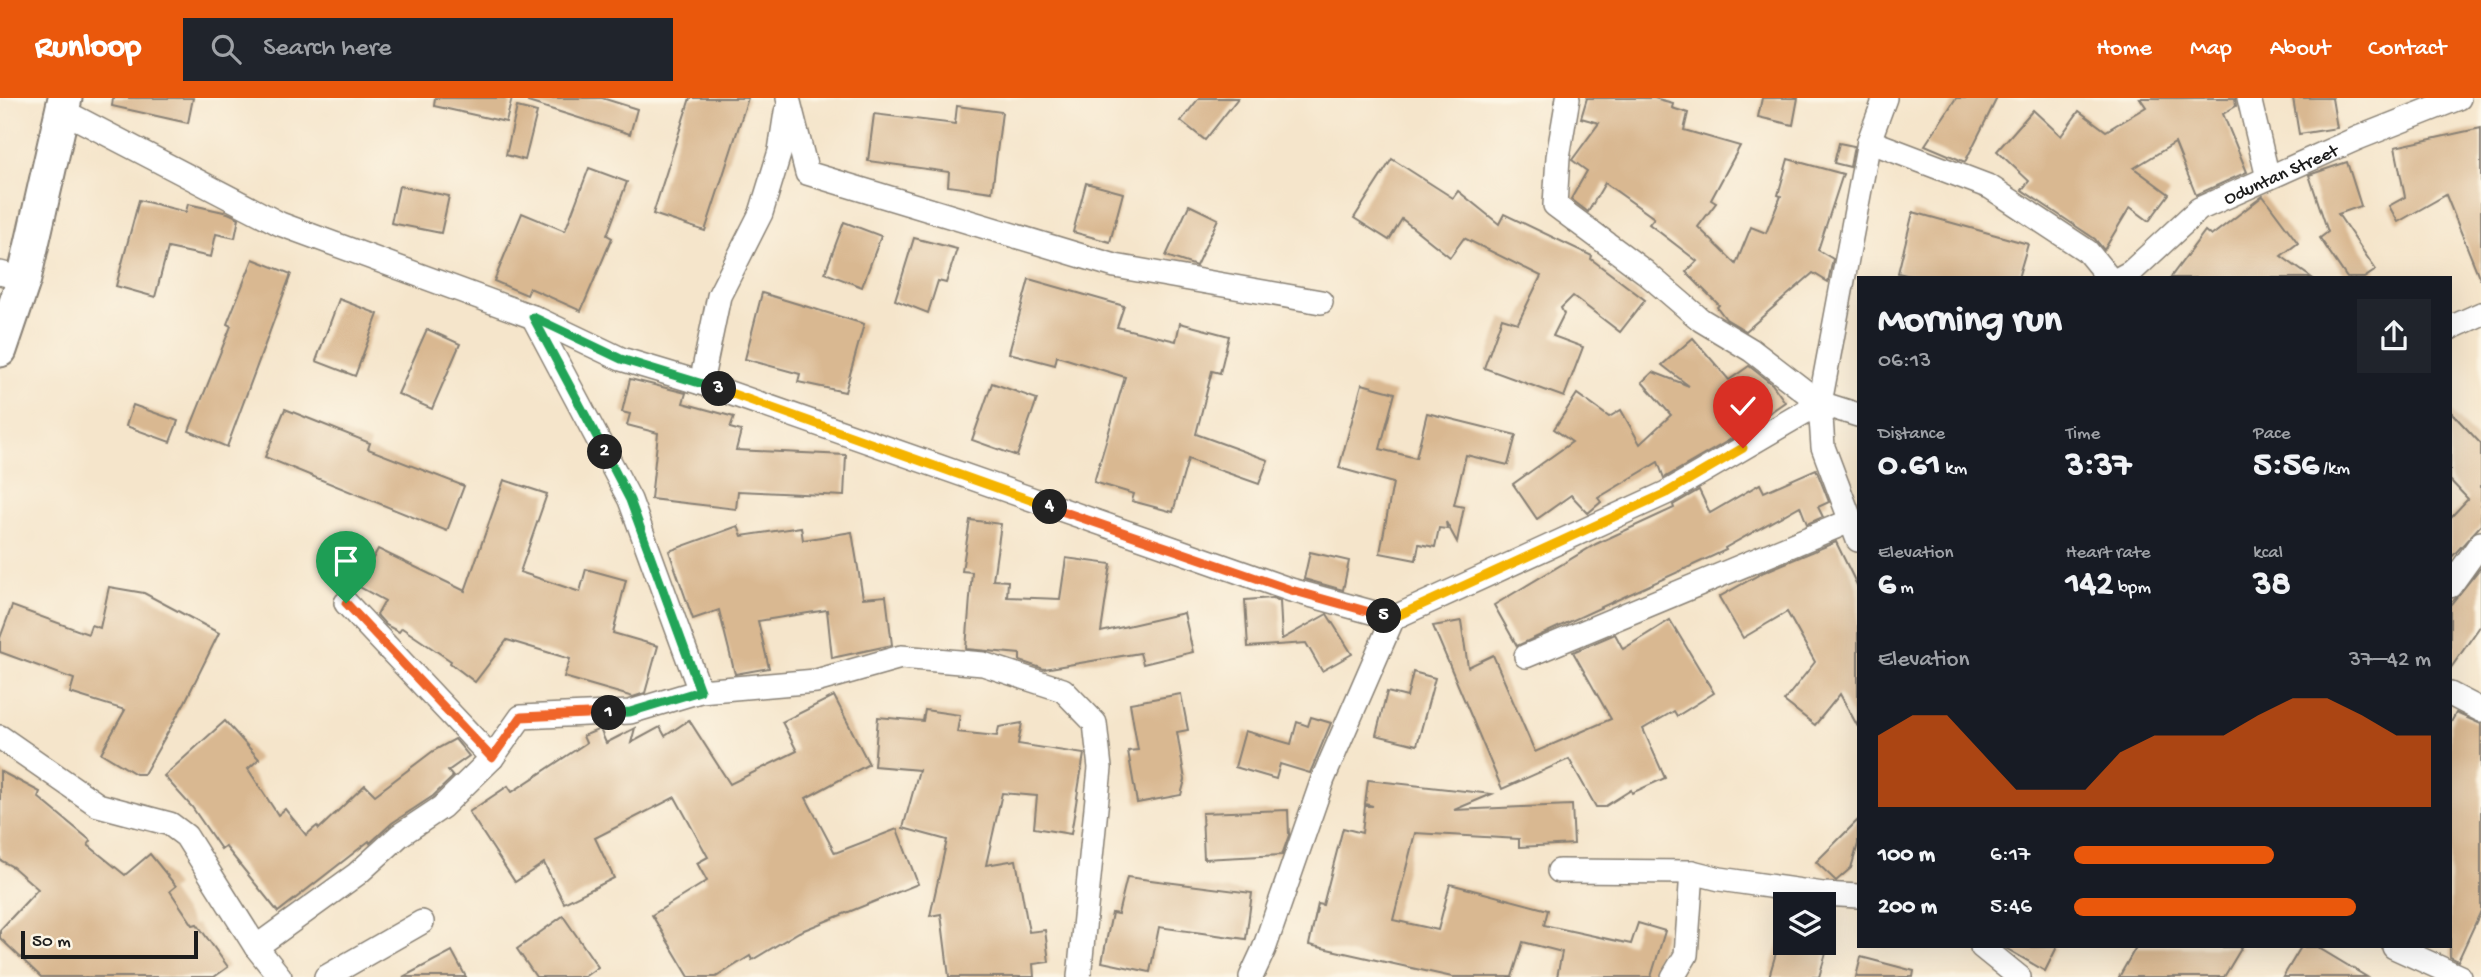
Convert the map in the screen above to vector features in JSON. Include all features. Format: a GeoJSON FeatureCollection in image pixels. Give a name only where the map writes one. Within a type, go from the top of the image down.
{"type":"FeatureCollection","features":[{"type":"Feature","properties":{"kind":"highway"},"geometry":{"type":"LineString","coordinates":[[0,350],[12,276],[64,104]]}},
{"type":"Feature","properties":{"kind":"street"},"geometry":{"type":"LineString","coordinates":[[1568,98],[1558,157],[1555,205],[1645,272],[1701,320],[1751,350],[1820,403],[1857,415]]}},
{"type":"Feature","properties":{"kind":"street"},"geometry":{"type":"LineString","coordinates":[[1526,656],[1854,531],[1823,447],[1820,403],[1869,141],[1885,98]]}},
{"type":"Feature","properties":{"kind":"street"},"geometry":{"type":"LineString","coordinates":[[2249,98],[2268,178]]}},
{"type":"Feature","properties":{"kind":"street","name":"Oduntan Street"},"geometry":{"type":"LineString","coordinates":[[2124,276],[2199,209],[2459,98]]}},
{"type":"Feature","properties":{"kind":"street"},"geometry":{"type":"LineString","coordinates":[[787,100],[807,173],[1115,267],[1321,302]]}},
{"type":"Feature","properties":{"kind":"street"},"geometry":{"type":"LineString","coordinates":[[701,383],[719,296],[761,213],[780,151],[787,100]]}},
{"type":"Feature","properties":{"kind":"street"},"geometry":{"type":"LineString","coordinates":[[64,104],[280,224],[533,317],[621,359],[701,383],[1291,590],[1393,618],[1666,493],[1820,403]]}},
{"type":"Feature","properties":{"kind":"street"},"geometry":{"type":"LineString","coordinates":[[1869,141],[1990,187],[2087,251],[2107,276]]}},
{"type":"Feature","properties":{"kind":"street"},"geometry":{"type":"LineString","coordinates":[[2452,327],[2481,314]]}},
{"type":"Feature","properties":{"kind":"street"},"geometry":{"type":"LineString","coordinates":[[533,317],[630,500],[700,691]]}},
{"type":"Feature","properties":{"kind":"street"},"geometry":{"type":"LineString","coordinates":[[2452,583],[2481,543]]}},
{"type":"Feature","properties":{"kind":"street"},"geometry":{"type":"LineString","coordinates":[[346,603],[492,758]]}},
{"type":"Feature","properties":{"kind":"street"},"geometry":{"type":"LineString","coordinates":[[1251,977],[1264,949],[1323,779],[1393,618]]}},
{"type":"Feature","properties":{"kind":"street"},"geometry":{"type":"LineString","coordinates":[[256,947],[357,874],[400,835],[442,807],[492,758],[521,717],[630,712],[700,691],[816,681],[901,657],[984,664],[1063,690],[1095,723],[1100,768],[1079,977]]}},
{"type":"Feature","properties":{"kind":"street"},"geometry":{"type":"LineString","coordinates":[[2452,695],[2481,710]]}},
{"type":"Feature","properties":{"kind":"street"},"geometry":{"type":"LineString","coordinates":[[0,737],[98,805],[170,824],[186,836],[256,947],[280,977]]}},
{"type":"Feature","properties":{"kind":"street"},"geometry":{"type":"LineString","coordinates":[[1559,871],[1692,872],[1810,892],[1857,895]]}},
{"type":"Feature","properties":{"kind":"street"},"geometry":{"type":"LineString","coordinates":[[1674,977],[1686,955],[1692,872]]}},
{"type":"Feature","properties":{"kind":"street"},"geometry":{"type":"LineString","coordinates":[[326,977],[422,922]]}},
{"type":"Feature","properties":{"kind":"street"},"geometry":{"type":"LineString","coordinates":[[1983,948],[2019,977]]}},
{"type":"Feature","properties":{"kind":"street"},"geometry":{"type":"LineString","coordinates":[[2396,948],[2460,977]]}},
{"type":"Feature","properties":{"kind":"building"},"geometry":{"type":"Polygon","coordinates":[[[113,98],[193,98],[188,123],[112,106],[113,98]]]}},
{"type":"Feature","properties":{"kind":"building"},"geometry":{"type":"Polygon","coordinates":[[[435,98],[512,98],[506,122],[434,106],[435,98]]]}},
{"type":"Feature","properties":{"kind":"building"},"geometry":{"type":"Polygon","coordinates":[[[529,98],[602,98],[637,109],[630,134],[528,102],[529,98]]]}},
{"type":"Feature","properties":{"kind":"building"},"geometry":{"type":"Polygon","coordinates":[[[690,98],[748,98],[705,231],[653,214],[690,98]]]}},
{"type":"Feature","properties":{"kind":"building"},"geometry":{"type":"Polygon","coordinates":[[[1199,98],[1238,98],[1205,140],[1181,121],[1199,98]]]}},
{"type":"Feature","properties":{"kind":"building"},"geometry":{"type":"Polygon","coordinates":[[[1587,98],[1654,98],[1673,103],[1672,108],[1688,113],[1684,130],[1740,146],[1711,200],[1716,203],[1698,227],[1736,264],[1751,227],[1766,233],[1781,196],[1778,195],[1788,159],[1843,174],[1818,250],[1833,259],[1828,282],[1813,273],[1746,331],[1726,319],[1717,307],[1719,305],[1686,272],[1697,261],[1649,224],[1654,218],[1605,183],[1588,212],[1571,199],[1587,171],[1572,160],[1599,123],[1581,118],[1587,98]]]}},
{"type":"Feature","properties":{"kind":"building"},"geometry":{"type":"Polygon","coordinates":[[[1762,98],[1798,98],[1793,125],[1758,117],[1762,98]]]}},
{"type":"Feature","properties":{"kind":"building"},"geometry":{"type":"Polygon","coordinates":[[[1956,98],[1997,98],[1965,162],[1925,145],[1956,98]]]}},
{"type":"Feature","properties":{"kind":"building"},"geometry":{"type":"Polygon","coordinates":[[[2140,98],[2235,98],[2236,106],[2223,114],[2247,172],[2196,195],[2175,143],[2134,168],[2169,194],[2149,221],[2130,207],[2104,250],[2095,239],[2022,190],[2029,181],[1997,151],[2033,110],[2061,136],[2079,111],[2106,131],[2146,107],[2140,98]]]}},
{"type":"Feature","properties":{"kind":"building"},"geometry":{"type":"Polygon","coordinates":[[[2293,98],[2332,98],[2337,128],[2299,134],[2293,98]]]}},
{"type":"Feature","properties":{"kind":"building"},"geometry":{"type":"Polygon","coordinates":[[[957,106],[1002,112],[992,192],[948,186],[949,172],[868,161],[874,114],[955,124],[957,106]]]}},
{"type":"Feature","properties":{"kind":"building"},"geometry":{"type":"Polygon","coordinates":[[[517,107],[537,112],[525,160],[506,155],[517,107]]]}},
{"type":"Feature","properties":{"kind":"building"},"geometry":{"type":"Polygon","coordinates":[[[2481,128],[2480,279],[2446,195],[2398,222],[2389,206],[2405,197],[2395,147],[2481,128]]]}},
{"type":"Feature","properties":{"kind":"building"},"geometry":{"type":"Polygon","coordinates":[[[1839,143],[1854,146],[1850,167],[1834,163],[1839,143]]]}},
{"type":"Feature","properties":{"kind":"building"},"geometry":{"type":"Polygon","coordinates":[[[1392,159],[1453,198],[1458,191],[1499,224],[1504,214],[1592,256],[1591,259],[1645,300],[1620,332],[1573,296],[1561,308],[1564,314],[1553,336],[1583,347],[1564,397],[1484,368],[1502,318],[1518,323],[1541,276],[1464,238],[1450,257],[1402,219],[1389,240],[1354,218],[1392,159]]]}},
{"type":"Feature","properties":{"kind":"building"},"geometry":{"type":"Polygon","coordinates":[[[2347,162],[2361,206],[2338,214],[2376,270],[2367,276],[2346,276],[2320,238],[2328,232],[2309,175],[2347,162]]]}},
{"type":"Feature","properties":{"kind":"building"},"geometry":{"type":"Polygon","coordinates":[[[589,168],[627,182],[607,235],[612,238],[581,311],[530,288],[527,295],[494,281],[522,213],[565,231],[589,168]]]}},
{"type":"Feature","properties":{"kind":"building"},"geometry":{"type":"Polygon","coordinates":[[[1086,183],[1123,193],[1110,242],[1073,232],[1086,183]]]}},
{"type":"Feature","properties":{"kind":"building"},"geometry":{"type":"Polygon","coordinates":[[[399,186],[449,196],[441,233],[391,223],[399,186]]]}},
{"type":"Feature","properties":{"kind":"building"},"geometry":{"type":"Polygon","coordinates":[[[2263,196],[2298,243],[2281,256],[2309,276],[2171,276],[2205,231],[2211,236],[2263,196]]]}},
{"type":"Feature","properties":{"kind":"building"},"geometry":{"type":"Polygon","coordinates":[[[139,200],[186,212],[188,204],[228,213],[239,218],[235,238],[216,234],[211,257],[168,248],[155,297],[116,286],[139,200]]]}},
{"type":"Feature","properties":{"kind":"building"},"geometry":{"type":"Polygon","coordinates":[[[1189,205],[1218,219],[1196,266],[1166,256],[1189,205]]]}},
{"type":"Feature","properties":{"kind":"building"},"geometry":{"type":"Polygon","coordinates":[[[1913,212],[2028,244],[2019,276],[1911,276],[1898,273],[1913,212]]]}},
{"type":"Feature","properties":{"kind":"building"},"geometry":{"type":"Polygon","coordinates":[[[844,222],[881,236],[862,287],[825,273],[844,222]]]}},
{"type":"Feature","properties":{"kind":"building"},"geometry":{"type":"Polygon","coordinates":[[[914,238],[957,249],[946,283],[938,281],[928,313],[895,300],[914,238]]]}},
{"type":"Feature","properties":{"kind":"building"},"geometry":{"type":"Polygon","coordinates":[[[253,259],[291,274],[227,447],[189,431],[231,326],[227,324],[253,259]]]}},
{"type":"Feature","properties":{"kind":"building"},"geometry":{"type":"Polygon","coordinates":[[[1029,279],[1124,306],[1117,327],[1176,341],[1180,323],[1229,336],[1220,373],[1212,371],[1196,434],[1268,460],[1259,484],[1188,459],[1173,512],[1132,501],[1134,494],[1094,482],[1125,377],[1057,356],[1055,365],[1009,353],[1029,279]]]}},
{"type":"Feature","properties":{"kind":"building"},"geometry":{"type":"Polygon","coordinates":[[[762,293],[864,324],[845,392],[798,382],[800,374],[745,359],[762,293]]]}},
{"type":"Feature","properties":{"kind":"building"},"geometry":{"type":"Polygon","coordinates":[[[339,299],[378,314],[355,376],[316,361],[339,299]]]}},
{"type":"Feature","properties":{"kind":"building"},"geometry":{"type":"Polygon","coordinates":[[[427,329],[460,344],[432,409],[398,394],[427,329]]]}},
{"type":"Feature","properties":{"kind":"building"},"geometry":{"type":"Polygon","coordinates":[[[1693,338],[1729,380],[1749,366],[1772,384],[1785,402],[1733,438],[1664,478],[1658,462],[1598,498],[1601,502],[1588,513],[1571,495],[1537,519],[1513,484],[1572,442],[1554,429],[1577,394],[1609,417],[1621,410],[1640,444],[1671,415],[1642,382],[1653,372],[1689,386],[1662,365],[1693,338]]]}},
{"type":"Feature","properties":{"kind":"building"},"geometry":{"type":"Polygon","coordinates":[[[630,379],[686,393],[683,403],[734,417],[730,428],[741,431],[736,450],[846,455],[844,496],[738,491],[736,509],[651,499],[658,433],[627,425],[630,414],[622,412],[630,379]]]}},
{"type":"Feature","properties":{"kind":"building"},"geometry":{"type":"Polygon","coordinates":[[[992,383],[1037,399],[1017,456],[972,440],[992,383]]]}},
{"type":"Feature","properties":{"kind":"building"},"geometry":{"type":"Polygon","coordinates":[[[1362,384],[1395,393],[1380,449],[1416,458],[1427,413],[1516,435],[1508,465],[1466,455],[1454,505],[1464,507],[1457,542],[1446,522],[1447,529],[1439,528],[1435,547],[1419,544],[1416,560],[1380,553],[1393,483],[1339,468],[1362,384]]]}},
{"type":"Feature","properties":{"kind":"building"},"geometry":{"type":"Polygon","coordinates":[[[133,405],[178,421],[170,442],[126,426],[133,405]]]}},
{"type":"Feature","properties":{"kind":"building"},"geometry":{"type":"Polygon","coordinates":[[[285,409],[370,443],[368,449],[464,486],[447,531],[265,457],[285,409]]]}},
{"type":"Feature","properties":{"kind":"building"},"geometry":{"type":"Polygon","coordinates":[[[2452,413],[2481,444],[2481,525],[2452,557],[2452,516],[2468,499],[2452,482],[2452,413]]]}},
{"type":"Feature","properties":{"kind":"building"},"geometry":{"type":"Polygon","coordinates":[[[1816,469],[1829,502],[1818,507],[1823,517],[1807,524],[1800,506],[1725,548],[1726,550],[1517,646],[1494,605],[1596,544],[1674,508],[1673,505],[1699,490],[1710,513],[1760,484],[1764,492],[1816,469]]]}},
{"type":"Feature","properties":{"kind":"building"},"geometry":{"type":"Polygon","coordinates":[[[504,480],[547,494],[520,572],[580,592],[586,569],[626,580],[613,633],[658,646],[645,693],[633,697],[564,677],[570,659],[507,640],[475,682],[450,663],[451,661],[402,628],[399,632],[386,625],[377,615],[385,601],[358,586],[378,549],[465,591],[504,480]]]}},
{"type":"Feature","properties":{"kind":"building"},"geometry":{"type":"Polygon","coordinates":[[[970,520],[1001,524],[993,580],[1008,581],[1007,597],[1060,599],[1066,558],[1111,564],[1101,632],[1184,613],[1193,652],[1143,664],[1140,653],[1044,669],[1020,661],[1020,654],[966,649],[972,572],[962,571],[970,520]]]}},
{"type":"Feature","properties":{"kind":"building"},"geometry":{"type":"Polygon","coordinates":[[[738,526],[742,536],[801,527],[803,540],[852,532],[863,598],[886,596],[892,645],[832,658],[827,610],[758,621],[769,668],[735,674],[719,610],[693,619],[669,551],[738,526]]]}},
{"type":"Feature","properties":{"kind":"building"},"geometry":{"type":"Polygon","coordinates":[[[1836,542],[1857,585],[1857,725],[1840,694],[1815,725],[1784,701],[1815,662],[1787,612],[1743,638],[1719,597],[1764,572],[1836,542]]]}},
{"type":"Feature","properties":{"kind":"building"},"geometry":{"type":"Polygon","coordinates":[[[1310,552],[1349,561],[1343,590],[1304,579],[1310,552]]]}},
{"type":"Feature","properties":{"kind":"building"},"geometry":{"type":"Polygon","coordinates":[[[2481,567],[2481,625],[2452,666],[2452,603],[2481,567]]]}},
{"type":"Feature","properties":{"kind":"building"},"geometry":{"type":"Polygon","coordinates":[[[109,587],[144,593],[219,633],[185,702],[144,774],[136,774],[101,753],[125,710],[70,693],[74,679],[0,652],[0,638],[12,606],[88,634],[91,625],[100,628],[109,587]]]}},
{"type":"Feature","properties":{"kind":"building"},"geometry":{"type":"Polygon","coordinates":[[[1273,598],[1280,601],[1282,639],[1327,614],[1352,654],[1322,671],[1306,643],[1248,647],[1245,600],[1273,598]]]}},
{"type":"Feature","properties":{"kind":"building"},"geometry":{"type":"Polygon","coordinates":[[[1670,620],[1714,693],[1677,716],[1674,711],[1643,729],[1665,778],[1632,793],[1631,790],[1604,807],[1596,807],[1569,759],[1502,789],[1433,626],[1461,621],[1468,667],[1493,655],[1535,752],[1611,719],[1573,652],[1615,634],[1623,649],[1670,620]]]}},
{"type":"Feature","properties":{"kind":"building"},"geometry":{"type":"Polygon","coordinates":[[[1413,672],[1435,678],[1417,745],[1376,735],[1387,692],[1407,697],[1413,672]]]}},
{"type":"Feature","properties":{"kind":"building"},"geometry":{"type":"Polygon","coordinates":[[[1181,694],[1188,730],[1177,732],[1185,780],[1181,795],[1137,803],[1128,751],[1138,750],[1130,703],[1181,694]]]}},
{"type":"Feature","properties":{"kind":"building"},"geometry":{"type":"Polygon","coordinates":[[[834,696],[869,764],[806,798],[835,853],[897,829],[918,884],[799,932],[752,960],[750,956],[716,977],[689,977],[652,915],[707,881],[697,863],[708,857],[675,797],[595,838],[614,878],[564,903],[544,863],[515,882],[469,812],[508,786],[512,792],[586,743],[583,736],[600,729],[606,743],[635,728],[631,743],[660,727],[665,736],[689,720],[730,784],[797,751],[782,722],[834,696]]]}},
{"type":"Feature","properties":{"kind":"building"},"geometry":{"type":"Polygon","coordinates":[[[925,710],[960,715],[957,732],[997,736],[999,727],[1022,723],[1018,744],[1084,754],[1071,834],[1034,828],[1037,796],[1002,793],[986,865],[1016,860],[1029,932],[1045,930],[1049,962],[1033,964],[1034,977],[949,977],[941,914],[930,916],[947,840],[903,828],[919,770],[874,766],[878,717],[923,721],[925,710]]]}},
{"type":"Feature","properties":{"kind":"building"},"geometry":{"type":"Polygon","coordinates":[[[2456,713],[2481,724],[2481,911],[2458,961],[2450,957],[2452,720],[2456,713]]]}},
{"type":"Feature","properties":{"kind":"building"},"geometry":{"type":"Polygon","coordinates":[[[1311,717],[1331,723],[1310,773],[1280,764],[1276,779],[1235,767],[1245,731],[1291,744],[1297,722],[1308,726],[1311,717]]]}},
{"type":"Feature","properties":{"kind":"building"},"geometry":{"type":"Polygon","coordinates":[[[225,721],[259,759],[248,769],[278,815],[285,809],[306,835],[317,826],[319,829],[365,785],[375,795],[433,751],[455,739],[469,756],[448,771],[453,777],[433,796],[392,823],[370,843],[369,841],[278,912],[225,846],[221,849],[192,807],[164,776],[225,721]]]}},
{"type":"Feature","properties":{"kind":"building"},"geometry":{"type":"Polygon","coordinates":[[[0,771],[40,792],[38,797],[91,841],[88,845],[125,875],[150,854],[176,886],[170,891],[193,925],[197,924],[228,967],[214,977],[41,977],[0,938],[0,930],[38,889],[13,867],[0,860],[0,771]]]}},
{"type":"Feature","properties":{"kind":"building"},"geometry":{"type":"Polygon","coordinates":[[[1368,780],[1492,794],[1454,810],[1572,805],[1574,844],[1519,847],[1519,839],[1415,833],[1393,920],[1438,930],[1450,884],[1548,910],[1544,925],[1631,944],[1638,923],[1665,931],[1651,977],[1557,977],[1562,952],[1523,942],[1512,977],[1452,977],[1309,945],[1318,904],[1323,905],[1343,828],[1362,833],[1365,806],[1373,806],[1365,804],[1368,780]]]}},
{"type":"Feature","properties":{"kind":"building"},"geometry":{"type":"Polygon","coordinates":[[[1288,810],[1289,835],[1282,855],[1204,859],[1202,813],[1288,810]]]}},
{"type":"Feature","properties":{"kind":"building"},"geometry":{"type":"Polygon","coordinates":[[[1857,821],[1857,847],[1851,868],[1836,881],[1816,862],[1857,821]]]}},
{"type":"Feature","properties":{"kind":"building"},"geometry":{"type":"Polygon","coordinates":[[[1127,877],[1252,893],[1246,939],[1159,927],[1150,972],[1102,962],[1112,913],[1118,914],[1127,877]]]}},
{"type":"Feature","properties":{"kind":"building"},"geometry":{"type":"Polygon","coordinates":[[[563,916],[598,967],[584,977],[536,977],[517,949],[563,916]]]}},
{"type":"Feature","properties":{"kind":"building"},"geometry":{"type":"Polygon","coordinates":[[[2006,948],[2056,948],[2045,971],[2006,948]]]}},
{"type":"Feature","properties":{"kind":"building"},"geometry":{"type":"Polygon","coordinates":[[[2135,948],[2241,948],[2224,977],[2119,977],[2135,948]]]}},
{"type":"Feature","properties":{"kind":"building"},"geometry":{"type":"Polygon","coordinates":[[[2300,948],[2319,948],[2367,977],[2283,977],[2300,948]]]}},
{"type":"Feature","properties":{"kind":"building"},"geometry":{"type":"Polygon","coordinates":[[[452,951],[466,977],[403,977],[452,951]]]}},
{"type":"Feature","properties":{"kind":"building"},"geometry":{"type":"Polygon","coordinates":[[[1775,955],[1825,955],[1819,977],[1769,977],[1775,955]]]}},
{"type":"Feature","properties":{"kind":"building"},"geometry":{"type":"Polygon","coordinates":[[[1861,957],[1914,971],[1913,977],[1856,977],[1861,957]]]}},
{"type":"Feature","properties":{"kind":"route"},"geometry":{"type":"LineString","coordinates":[[346,603],[492,758],[521,717],[630,712],[700,691],[630,500],[533,317],[621,359],[701,383],[1291,590],[1393,618],[1666,493],[1743,448]]}}]}
